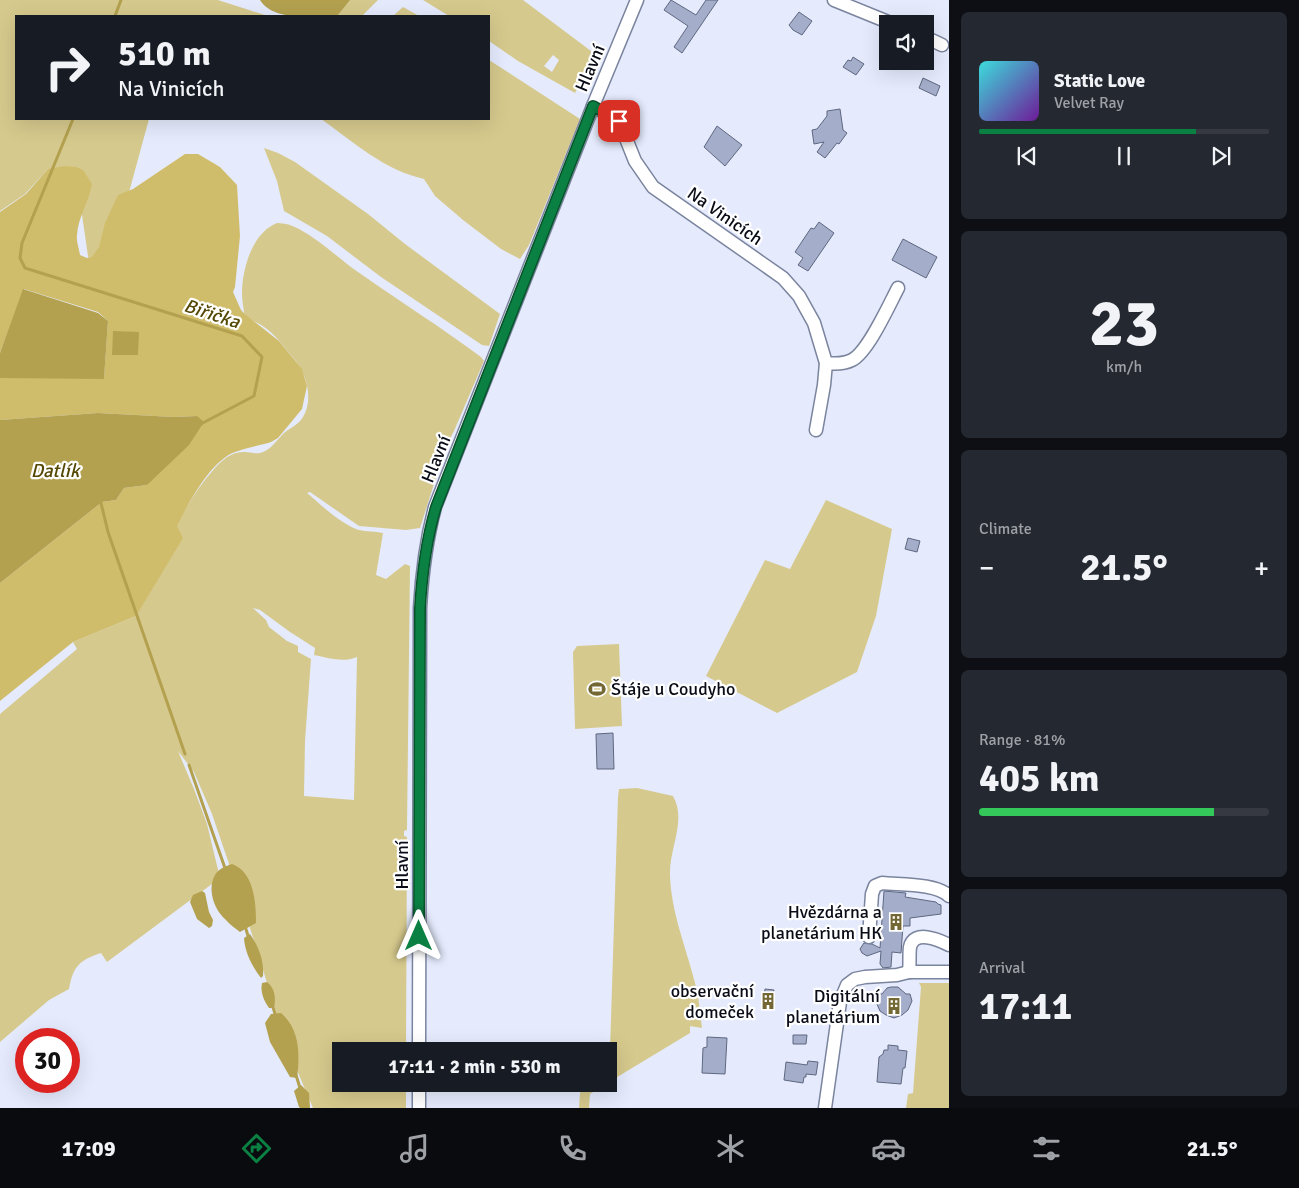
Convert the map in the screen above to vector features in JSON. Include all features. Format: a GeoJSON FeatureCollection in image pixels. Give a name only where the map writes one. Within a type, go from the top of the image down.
{"type":"FeatureCollection","features":[{"type":"Feature","properties":{"kind":"street","name":"Hlavní"},"geometry":{"type":"LineString","coordinates":[[419,1042],[420,608],[422,570],[428,534],[436,507],[593,106],[638,0]]}},
{"type":"Feature","properties":{"kind":"street"},"geometry":{"type":"LineString","coordinates":[[834,0],[879,18]]}},
{"type":"Feature","properties":{"kind":"street"},"geometry":{"type":"LineString","coordinates":[[934,42],[942,45]]}},
{"type":"Feature","properties":{"kind":"street","name":"Na Vinicích"},"geometry":{"type":"LineString","coordinates":[[593,106],[619,121],[635,161],[653,187],[783,278],[799,296],[814,323],[826,363],[816,430]]}},
{"type":"Feature","properties":{"kind":"street"},"geometry":{"type":"LineString","coordinates":[[826,363],[836,364],[852,361],[862,353],[898,288]]}},
{"type":"Feature","properties":{"kind":"street"},"geometry":{"type":"LineString","coordinates":[[869,938],[872,894],[876,886],[882,883],[932,888],[944,891],[949,896]]}},
{"type":"Feature","properties":{"kind":"street"},"geometry":{"type":"LineString","coordinates":[[910,972],[910,946],[914,940],[919,937],[938,939],[949,945]]}},
{"type":"Feature","properties":{"kind":"street"},"geometry":{"type":"LineString","coordinates":[[825,1108],[840,1002],[847,985],[855,979],[865,977],[897,975],[910,972],[949,972]]}},
{"type":"Feature","properties":{"kind":"street"},"geometry":{"type":"LineString","coordinates":[[418,1108],[419,1092]]}},
{"type":"Feature","properties":{"kind":"shaded area"},"geometry":{"type":"Polygon","coordinates":[[[0,0],[218,0],[265,15],[15,15],[15,120],[149,120],[119,229],[96,279],[88,256],[76,174],[48,169],[25,194],[0,211],[0,0]]]}},
{"type":"Feature","properties":{"kind":"shaded area"},"geometry":{"type":"Polygon","coordinates":[[[347,0],[378,0],[363,15],[337,15],[347,0]]]}},
{"type":"Feature","properties":{"kind":"shaded area"},"geometry":{"type":"Polygon","coordinates":[[[423,0],[523,0],[591,51],[590,61],[575,93],[518,61],[490,42],[490,15],[447,15],[423,0]],[[553,55],[544,66],[552,72],[559,60],[553,55]]]}},
{"type":"Feature","properties":{"kind":"shaded area"},"geometry":{"type":"Polygon","coordinates":[[[403,7],[417,15],[394,15],[403,7]]]}},
{"type":"Feature","properties":{"kind":"shaded area"},"geometry":{"type":"Polygon","coordinates":[[[490,61],[580,119],[529,245],[520,259],[501,249],[463,220],[435,196],[424,179],[396,169],[358,146],[322,120],[490,120],[490,61]]]}},
{"type":"Feature","properties":{"kind":"shaded area"},"geometry":{"type":"Polygon","coordinates":[[[264,148],[295,162],[368,214],[405,244],[500,314],[489,346],[482,345],[381,277],[327,236],[284,211],[277,181],[264,148]]]}},
{"type":"Feature","properties":{"kind":"shaded area"},"geometry":{"type":"Polygon","coordinates":[[[185,154],[198,154],[220,167],[237,185],[240,236],[233,292],[241,310],[279,341],[302,369],[307,386],[302,409],[278,438],[227,456],[205,478],[177,526],[183,538],[136,616],[73,642],[0,701],[0,583],[102,502],[116,500],[124,488],[147,485],[197,416],[174,417],[98,413],[0,420],[0,378],[104,378],[108,321],[98,312],[24,289],[0,353],[0,212],[26,194],[48,169],[65,166],[83,170],[92,184],[79,222],[77,240],[80,255],[87,258],[92,257],[99,247],[105,223],[118,195],[133,189],[185,154]]]}},
{"type":"Feature","properties":{"kind":"shaded area"},"geometry":{"type":"Polygon","coordinates":[[[277,223],[294,226],[466,346],[484,361],[446,446],[420,528],[406,530],[359,526],[310,492],[307,493],[346,524],[362,531],[383,533],[376,575],[386,579],[405,564],[410,566],[407,830],[404,831],[404,836],[407,837],[406,1042],[332,1042],[332,1092],[406,1092],[406,1108],[313,1108],[286,1044],[242,902],[212,814],[194,772],[178,751],[207,824],[220,878],[107,962],[101,953],[83,961],[75,969],[69,989],[49,1000],[0,1042],[0,714],[77,649],[73,642],[136,616],[179,521],[201,485],[214,469],[224,459],[236,453],[264,452],[285,432],[299,422],[305,413],[308,390],[300,366],[268,329],[245,318],[242,284],[246,263],[255,243],[261,235],[277,223]],[[253,608],[266,620],[269,627],[287,641],[298,646],[298,652],[311,659],[305,741],[304,796],[354,800],[357,657],[341,660],[314,655],[315,648],[260,610],[253,608]]]}},
{"type":"Feature","properties":{"kind":"shaded area"},"geometry":{"type":"Polygon","coordinates":[[[826,500],[892,529],[876,616],[857,672],[777,713],[706,676],[765,560],[790,569],[826,500]]]}},
{"type":"Feature","properties":{"kind":"shaded area","name":"Štáje u Coudyho"},"geometry":{"type":"Polygon","coordinates":[[[619,644],[622,726],[575,729],[573,652],[577,646],[619,644]]]}},
{"type":"Feature","properties":{"kind":"shaded area"},"geometry":{"type":"Polygon","coordinates":[[[637,788],[673,796],[677,805],[678,825],[670,865],[671,889],[676,916],[696,988],[702,1028],[690,1026],[690,1033],[617,1077],[617,1042],[610,1042],[619,789],[637,788]]]}},
{"type":"Feature","properties":{"kind":"shaded area"},"geometry":{"type":"Polygon","coordinates":[[[919,983],[949,983],[949,1108],[906,1108],[908,1094],[913,1093],[921,987],[919,983]]]}},
{"type":"Feature","properties":{"kind":"shaded area"},"geometry":{"type":"Polygon","coordinates":[[[593,1092],[590,1094],[589,1108],[579,1108],[580,1093],[593,1092]]]}},
{"type":"Feature","properties":{"kind":"water"},"geometry":{"type":"Polygon","coordinates":[[[260,0],[350,0],[338,15],[284,15],[266,7],[260,0]]]}},
{"type":"Feature","properties":{"kind":"water"},"geometry":{"type":"Polygon","coordinates":[[[23,289],[98,313],[108,321],[104,379],[0,378],[0,353],[23,289]]]}},
{"type":"Feature","properties":{"kind":"water"},"geometry":{"type":"Polygon","coordinates":[[[113,331],[139,332],[138,355],[112,355],[113,331]]]}},
{"type":"Feature","properties":{"kind":"water","name":"Datlík"},"geometry":{"type":"Polygon","coordinates":[[[98,413],[174,417],[197,416],[204,422],[189,445],[147,485],[124,488],[116,500],[102,502],[0,583],[0,420],[98,413]]]}},
{"type":"Feature","properties":{"kind":"water"},"geometry":{"type":"Polygon","coordinates":[[[232,864],[245,874],[254,897],[256,923],[240,932],[221,915],[213,899],[212,892],[216,873],[232,864]]]}},
{"type":"Feature","properties":{"kind":"water"},"geometry":{"type":"Polygon","coordinates":[[[202,891],[205,893],[209,912],[213,920],[212,926],[209,928],[197,919],[190,902],[193,895],[202,891]]]}},
{"type":"Feature","properties":{"kind":"water"},"geometry":{"type":"Polygon","coordinates":[[[250,934],[262,960],[263,976],[261,978],[247,954],[244,938],[250,934]]]}},
{"type":"Feature","properties":{"kind":"water"},"geometry":{"type":"Polygon","coordinates":[[[267,982],[272,987],[274,994],[274,1008],[269,1008],[263,996],[262,983],[267,982]]]}},
{"type":"Feature","properties":{"kind":"water"},"geometry":{"type":"Polygon","coordinates":[[[281,1013],[292,1027],[297,1043],[297,1078],[290,1077],[270,1042],[265,1023],[271,1014],[281,1013]]]}},
{"type":"Feature","properties":{"kind":"water"},"geometry":{"type":"Polygon","coordinates":[[[301,1085],[309,1093],[310,1108],[299,1107],[294,1091],[301,1085]]]}},
{"type":"Feature","properties":{"kind":"building"},"geometry":{"type":"Polygon","coordinates":[[[671,0],[696,15],[706,0],[718,0],[682,53],[674,47],[688,26],[664,10],[671,0]]]}},
{"type":"Feature","properties":{"kind":"building"},"geometry":{"type":"Polygon","coordinates":[[[799,12],[812,21],[802,35],[793,30],[789,25],[799,12]]]}},
{"type":"Feature","properties":{"kind":"building"},"geometry":{"type":"Polygon","coordinates":[[[853,57],[864,64],[856,75],[843,67],[853,57]]]}},
{"type":"Feature","properties":{"kind":"building"},"geometry":{"type":"Polygon","coordinates":[[[923,78],[940,86],[936,96],[919,88],[923,78]]]}},
{"type":"Feature","properties":{"kind":"building"},"geometry":{"type":"Polygon","coordinates":[[[840,109],[843,130],[847,133],[825,158],[817,152],[824,142],[814,144],[812,130],[817,129],[827,116],[827,111],[840,109]]]}},
{"type":"Feature","properties":{"kind":"building"},"geometry":{"type":"Polygon","coordinates":[[[717,126],[742,145],[725,166],[704,147],[717,126]]]}},
{"type":"Feature","properties":{"kind":"building"},"geometry":{"type":"Polygon","coordinates":[[[819,222],[834,233],[808,271],[798,265],[803,258],[795,252],[811,228],[814,229],[819,222]]]}},
{"type":"Feature","properties":{"kind":"building"},"geometry":{"type":"Polygon","coordinates":[[[903,239],[937,257],[926,278],[892,260],[903,239]]]}},
{"type":"Feature","properties":{"kind":"building"},"geometry":{"type":"Polygon","coordinates":[[[908,538],[920,541],[917,552],[905,549],[908,538]]]}},
{"type":"Feature","properties":{"kind":"building"},"geometry":{"type":"Polygon","coordinates":[[[613,733],[614,769],[597,769],[596,734],[613,733]]]}},
{"type":"Feature","properties":{"kind":"building","name":"Hvězdárna a planetárium HK"},"geometry":{"type":"Polygon","coordinates":[[[884,891],[906,893],[905,897],[936,902],[941,905],[941,914],[910,918],[910,926],[903,926],[901,953],[892,952],[891,967],[883,968],[880,964],[881,951],[867,956],[860,949],[864,943],[880,948],[884,891]]]}},
{"type":"Feature","properties":{"kind":"building","name":"Digitální planetárium"},"geometry":{"type":"Polygon","coordinates":[[[898,987],[906,994],[910,994],[912,1001],[908,1010],[894,1018],[880,1011],[876,1002],[877,994],[882,994],[887,988],[898,987]]]}},
{"type":"Feature","properties":{"kind":"building","name":"observační domeček"},"geometry":{"type":"Polygon","coordinates":[[[765,989],[774,990],[772,1007],[763,1006],[765,989]]]}},
{"type":"Feature","properties":{"kind":"building"},"geometry":{"type":"Polygon","coordinates":[[[793,1035],[807,1035],[806,1044],[793,1044],[793,1035]]]}},
{"type":"Feature","properties":{"kind":"building"},"geometry":{"type":"Polygon","coordinates":[[[707,1037],[727,1038],[725,1074],[702,1073],[703,1048],[707,1047],[707,1037]]]}},
{"type":"Feature","properties":{"kind":"building"},"geometry":{"type":"Polygon","coordinates":[[[888,1045],[898,1046],[898,1050],[907,1051],[901,1084],[877,1082],[879,1057],[883,1054],[884,1050],[888,1050],[888,1045]]]}},
{"type":"Feature","properties":{"kind":"building"},"geometry":{"type":"Polygon","coordinates":[[[808,1061],[818,1062],[816,1075],[806,1074],[803,1083],[784,1080],[786,1062],[807,1065],[808,1061]]]}},
{"type":"Feature","properties":{"kind":"waterway","name":"Biřička"},"geometry":{"type":"LineString","coordinates":[[115,15],[121,0]]}},
{"type":"Feature","properties":{"kind":"waterway","name":"Biřička"},"geometry":{"type":"LineString","coordinates":[[73,120],[22,243],[20,258],[25,268],[242,336],[262,357],[254,396],[199,425]]}},
{"type":"Feature","properties":{"kind":"waterway"},"geometry":{"type":"LineString","coordinates":[[100,499],[108,532],[185,754]]}},
{"type":"Feature","properties":{"kind":"waterway"},"geometry":{"type":"LineString","coordinates":[[189,765],[226,871]]}},
{"type":"Feature","properties":{"kind":"waterway"},"geometry":{"type":"LineString","coordinates":[[245,926],[249,939]]}},
{"type":"Feature","properties":{"kind":"waterway"},"geometry":{"type":"LineString","coordinates":[[272,1004],[276,1017]]}},
{"type":"Feature","properties":{"kind":"waterway"},"geometry":{"type":"LineString","coordinates":[[296,1075],[300,1088]]}},
{"type":"Feature","properties":{"kind":"place","name":"Štáje u Coudyho"},"geometry":{"type":"Point","coordinates":[597,689]}},
{"type":"Feature","properties":{"kind":"place","name":"Hvězdárna a planetárium HK"},"geometry":{"type":"Point","coordinates":[896,922]}},
{"type":"Feature","properties":{"kind":"place","name":"observační domeček"},"geometry":{"type":"Point","coordinates":[768,1001]}},
{"type":"Feature","properties":{"kind":"place","name":"Digitální planetárium"},"geometry":{"type":"Point","coordinates":[894,1006]}},
{"type":"Feature","properties":{"kind":"route"},"geometry":{"type":"LineString","coordinates":[[419,936],[420,608],[422,570],[428,534],[436,507],[593,106],[619,121]]}}]}
